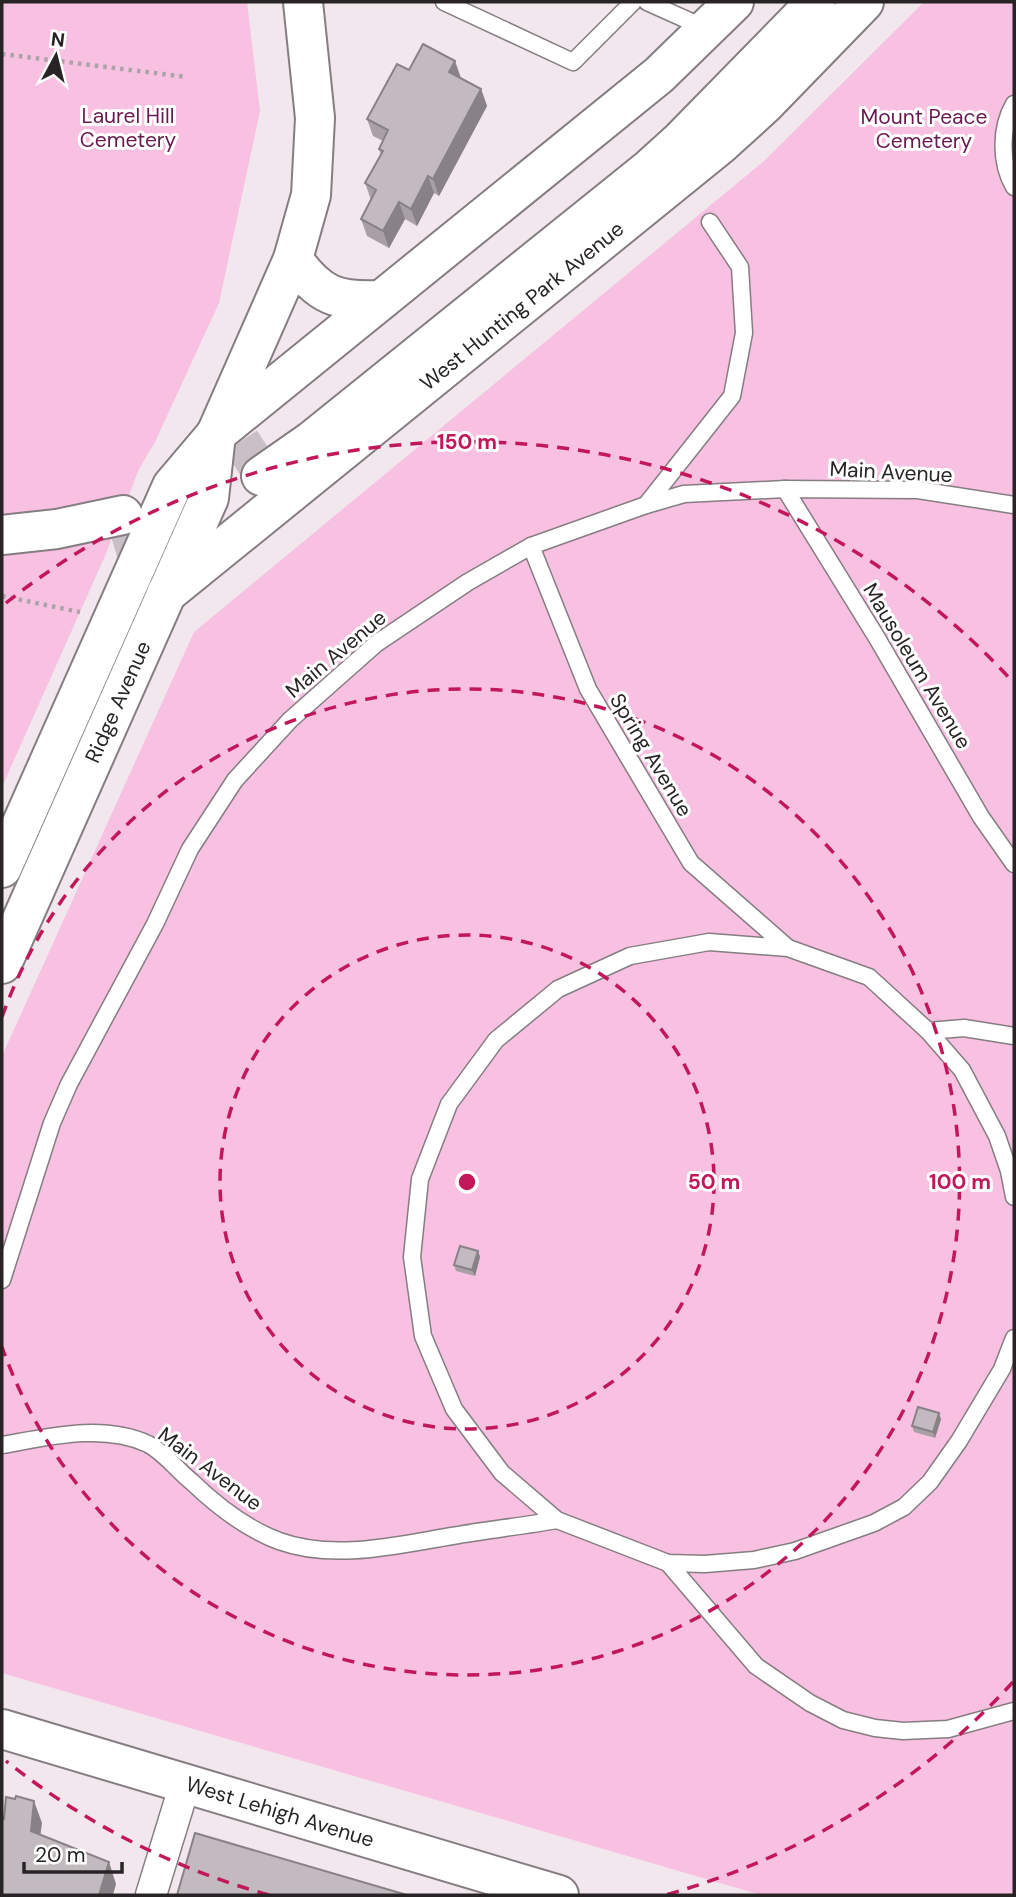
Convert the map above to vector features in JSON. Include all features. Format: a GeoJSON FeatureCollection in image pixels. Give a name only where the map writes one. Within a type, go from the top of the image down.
{"type":"FeatureCollection","features":[{"type":"Feature","properties":{"kind":"main road","name":"Ridge Avenue"},"geometry":{"type":"LineString","coordinates":[[2,868],[172,486],[216,434],[293,259],[312,195],[316,145],[303,2]]}},
{"type":"Feature","properties":{"kind":"main road"},"geometry":{"type":"LineString","coordinates":[[216,434],[659,75],[734,2]]}},
{"type":"Feature","properties":{"kind":"main road"},"geometry":{"type":"LineString","coordinates":[[276,441],[635,153],[786,2]]}},
{"type":"Feature","properties":{"kind":"main road","name":"West Hunting Park Avenue"},"geometry":{"type":"LineString","coordinates":[[261,476],[311,442],[649,169],[681,140],[816,2]]}},
{"type":"Feature","properties":{"kind":"main road","name":"West Hunting Park Avenue"},"geometry":{"type":"LineString","coordinates":[[166,594],[720,145],[764,105],[864,2]]}},
{"type":"Feature","properties":{"kind":"main road"},"geometry":{"type":"LineString","coordinates":[[293,259],[306,278],[331,295],[347,299],[380,300]]}},
{"type":"Feature","properties":{"kind":"main road","name":"Ridge Avenue"},"geometry":{"type":"LineString","coordinates":[[2,964],[209,498],[216,434]]}},
{"type":"Feature","properties":{"kind":"main road"},"geometry":{"type":"LineString","coordinates":[[2,535],[57,529],[117,528],[60,550],[2,556]]}},
{"type":"Feature","properties":{"kind":"main road","name":"West Lehigh Avenue"},"geometry":{"type":"LineString","coordinates":[[2,1730],[559,1895]]}},
{"type":"Feature","properties":{"kind":"street"},"geometry":{"type":"LineString","coordinates":[[152,1895],[185,1784]]}},
{"type":"Feature","properties":{"kind":"lane"},"geometry":{"type":"LineString","coordinates":[[444,2],[573,62],[633,2]]}},
{"type":"Feature","properties":{"kind":"lane"},"geometry":{"type":"LineString","coordinates":[[648,2],[708,29]]}},
{"type":"Feature","properties":{"kind":"lane"},"geometry":{"type":"LineString","coordinates":[[1014,104],[1007,116],[1003,146],[1007,176],[1014,187]]}},
{"type":"Feature","properties":{"kind":"lane"},"geometry":{"type":"LineString","coordinates":[[646,505],[732,396],[744,333],[740,267],[710,222]]}},
{"type":"Feature","properties":{"kind":"lane","name":"Main Avenue"},"geometry":{"type":"LineString","coordinates":[[2,1280],[52,1123],[69,1084],[155,924],[190,849],[235,780],[290,720],[377,643],[468,582],[531,546],[684,494],[785,489],[918,490],[1014,505]]}},
{"type":"Feature","properties":{"kind":"lane","name":"Mausoleum Avenue"},"geometry":{"type":"LineString","coordinates":[[785,489],[877,638],[981,817],[1014,864]]}},
{"type":"Feature","properties":{"kind":"lane","name":"Spring Avenue"},"geometry":{"type":"LineString","coordinates":[[531,546],[587,689],[691,863],[788,948]]}},
{"type":"Feature","properties":{"kind":"lane"},"geometry":{"type":"LineString","coordinates":[[1014,1197],[1009,1171],[997,1136],[962,1070],[929,1031],[869,978],[788,948],[709,942],[630,956],[558,989],[496,1040],[449,1104],[420,1178],[412,1258],[423,1336],[454,1409],[502,1473],[557,1520],[668,1563],[705,1564],[754,1560],[795,1551],[874,1523],[904,1507],[930,1482],[959,1441],[1002,1369],[1014,1338]]}},
{"type":"Feature","properties":{"kind":"lane"},"geometry":{"type":"LineString","coordinates":[[929,1031],[964,1028],[1014,1036]]}},
{"type":"Feature","properties":{"kind":"lane","name":"Main Avenue"},"geometry":{"type":"LineString","coordinates":[[2,1445],[60,1435],[109,1434],[128,1437],[149,1445],[220,1507],[253,1528],[279,1541],[306,1548],[356,1550],[557,1520]]}},
{"type":"Feature","properties":{"kind":"lane"},"geometry":{"type":"LineString","coordinates":[[668,1563],[756,1666],[810,1703],[843,1720],[903,1731],[948,1729],[1014,1711]]}},
{"type":"Feature","properties":{"kind":"path"},"geometry":{"type":"LineString","coordinates":[[2,54],[187,77]]}},
{"type":"Feature","properties":{"kind":"path"},"geometry":{"type":"LineString","coordinates":[[2,596],[87,613]]}},
{"type":"Feature","properties":{"kind":"green space","name":"Laurel Hill Cemetery"},"geometry":{"type":"Polygon","coordinates":[[[2,2],[247,2],[260,111],[219,303],[155,442],[139,469],[105,556],[2,787],[2,2]]]}},
{"type":"Feature","properties":{"kind":"green space","name":"Mount Peace Cemetery"},"geometry":{"type":"Polygon","coordinates":[[[924,2],[1014,2],[1014,1895],[761,1895],[2,1673],[2,1056],[194,632],[764,161],[924,2]]]}},
{"type":"Feature","properties":{"kind":"building"},"geometry":{"type":"Polygon","coordinates":[[[423,44],[455,61],[449,72],[481,89],[433,179],[428,176],[411,209],[399,202],[383,231],[361,219],[376,190],[365,183],[383,151],[379,149],[388,130],[367,119],[397,64],[409,70],[423,44]]]}},
{"type":"Feature","properties":{"kind":"building"},"geometry":{"type":"Polygon","coordinates":[[[460,1246],[478,1251],[472,1270],[454,1265],[460,1246]]]}},
{"type":"Feature","properties":{"kind":"building"},"geometry":{"type":"Polygon","coordinates":[[[918,1407],[939,1413],[933,1432],[912,1426],[918,1407]]]}},
{"type":"Feature","properties":{"kind":"building"},"geometry":{"type":"Polygon","coordinates":[[[16,1796],[34,1801],[31,1831],[109,1862],[99,1895],[2,1895],[2,1818],[4,1819],[6,1797],[15,1799],[16,1796]]]}},
{"type":"Feature","properties":{"kind":"building"},"geometry":{"type":"Polygon","coordinates":[[[195,1833],[407,1895],[177,1895],[195,1833]]]}},
{"type":"Feature","properties":{"kind":"tunnel"},"geometry":{"type":"LineString","coordinates":[[185,494],[276,441]]}},
{"type":"Feature","properties":{"kind":"tunnel"},"geometry":{"type":"LineString","coordinates":[[112,540],[179,519]]}}]}
